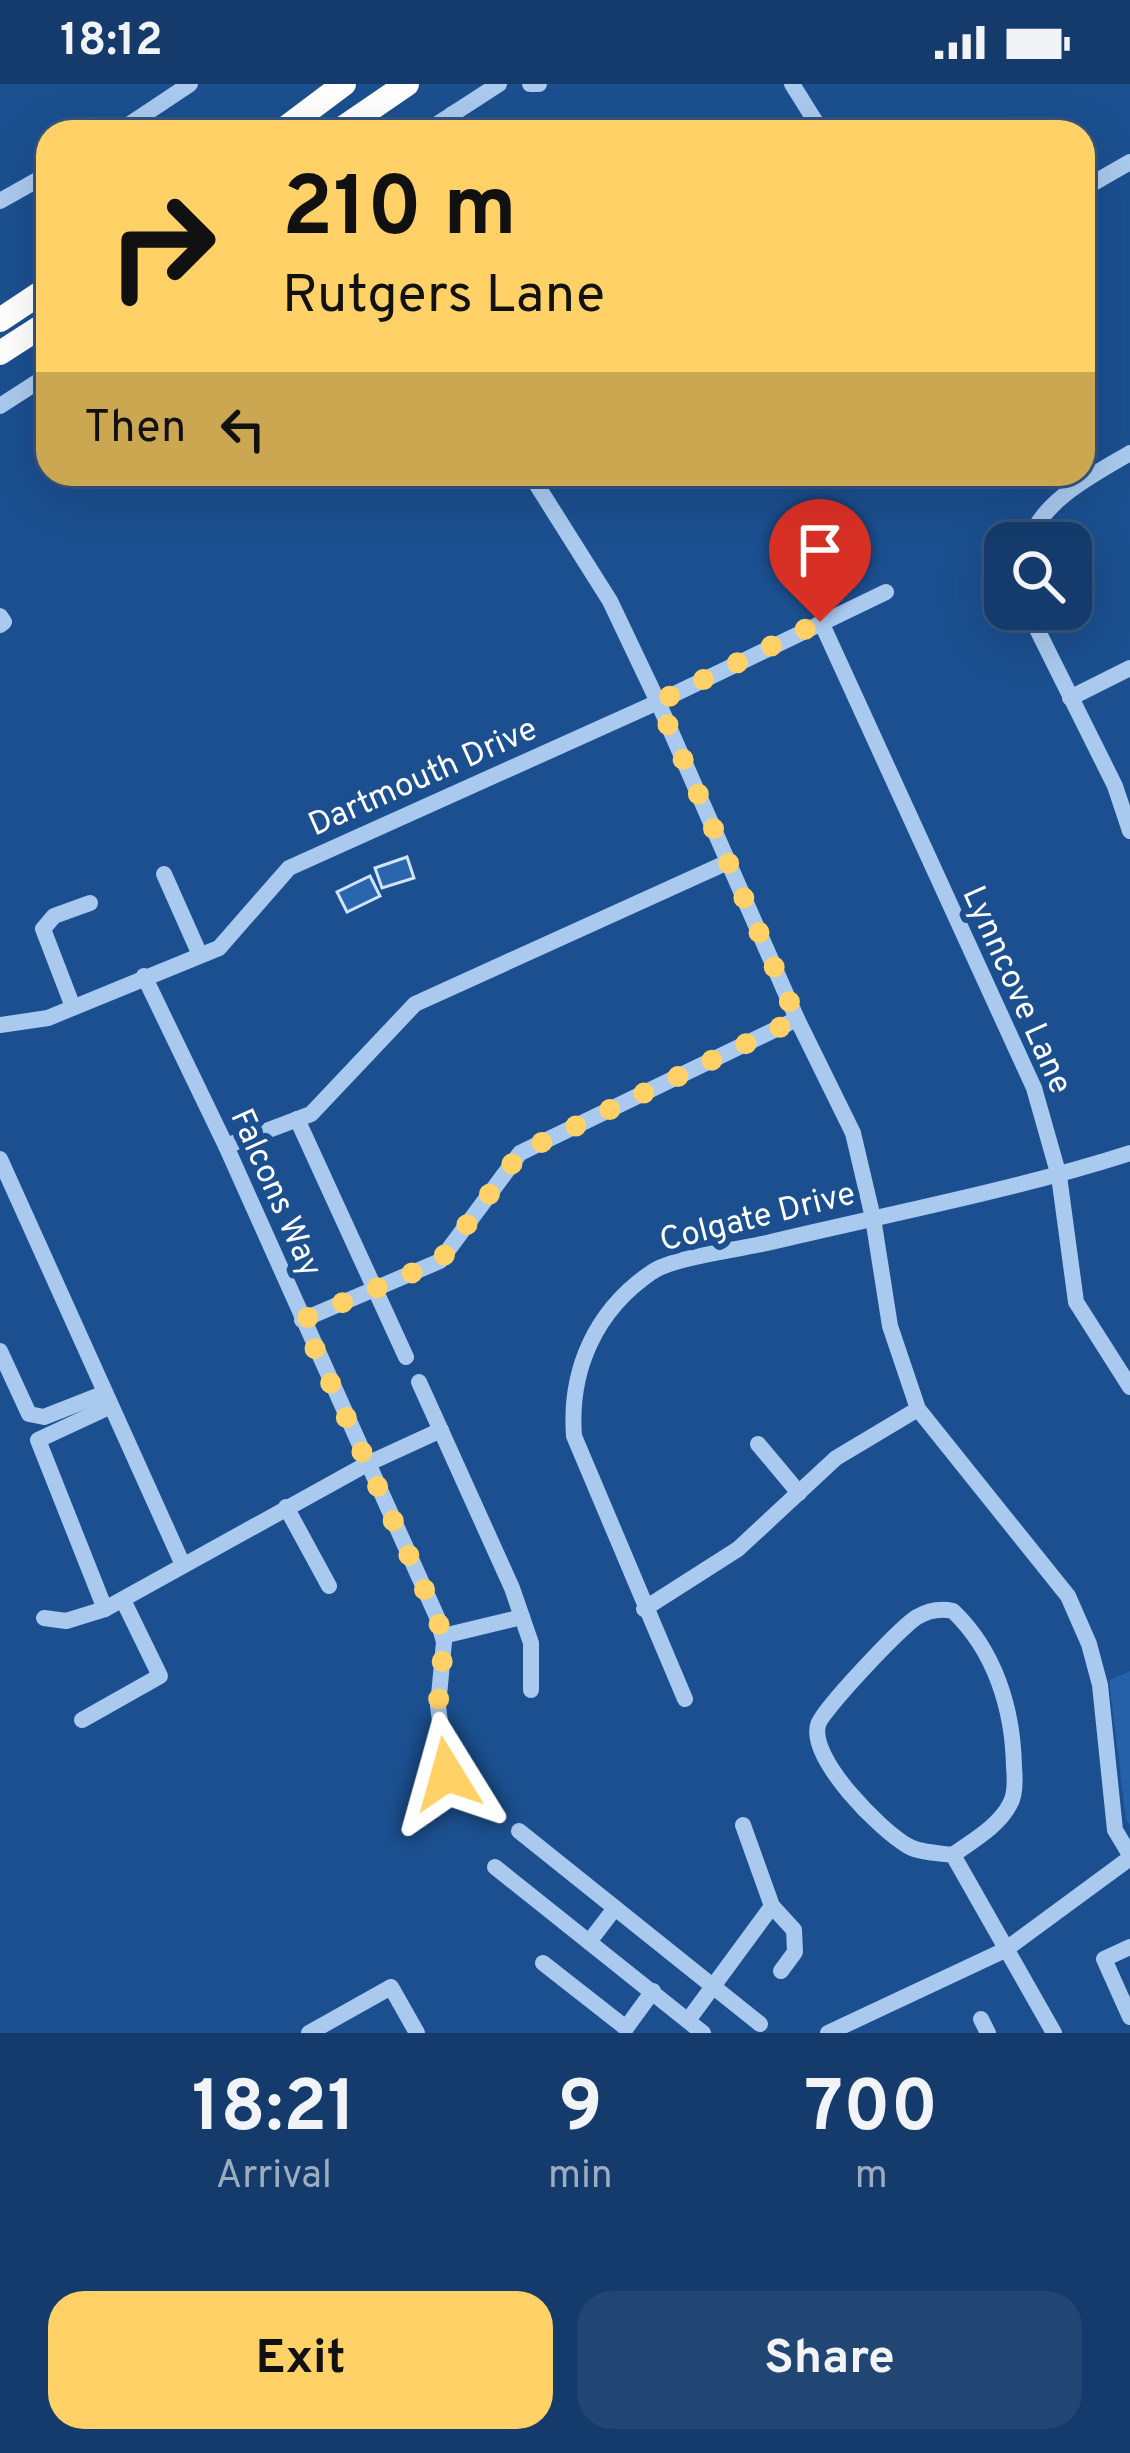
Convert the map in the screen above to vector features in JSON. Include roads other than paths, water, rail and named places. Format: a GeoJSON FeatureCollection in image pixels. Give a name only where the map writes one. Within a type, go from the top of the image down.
{"type":"FeatureCollection","features":[{"type":"Feature","properties":{"kind":"highway"},"geometry":{"type":"LineString","coordinates":[[296,120],[344,84]]}},
{"type":"Feature","properties":{"kind":"highway"},"geometry":{"type":"LineString","coordinates":[[354,120],[406,84]]}},
{"type":"Feature","properties":{"kind":"highway"},"geometry":{"type":"LineString","coordinates":[[0,320],[36,296]]}},
{"type":"Feature","properties":{"kind":"highway"},"geometry":{"type":"LineString","coordinates":[[0,353],[36,330]]}},
{"type":"Feature","properties":{"kind":"street"},"geometry":{"type":"LineString","coordinates":[[136,120],[190,84]]}},
{"type":"Feature","properties":{"kind":"street"},"geometry":{"type":"LineString","coordinates":[[444,120],[499,84]]}},
{"type":"Feature","properties":{"kind":"street"},"geometry":{"type":"LineString","coordinates":[[792,84],[814,120]]}},
{"type":"Feature","properties":{"kind":"street"},"geometry":{"type":"LineString","coordinates":[[452,115],[455,120]]}},
{"type":"Feature","properties":{"kind":"street"},"geometry":{"type":"LineString","coordinates":[[1095,182],[1130,161]]}},
{"type":"Feature","properties":{"kind":"street"},"geometry":{"type":"LineString","coordinates":[[0,201],[36,181]]}},
{"type":"Feature","properties":{"kind":"street"},"geometry":{"type":"LineString","coordinates":[[0,406],[36,383]]}},
{"type":"Feature","properties":{"kind":"street"},"geometry":{"type":"LineString","coordinates":[[1095,477],[1130,453]]}},
{"type":"Feature","properties":{"kind":"street"},"geometry":{"type":"LineString","coordinates":[[538,486],[610,601],[853,1133],[873,1218],[890,1326],[918,1409],[1068,1596],[1100,1685],[1115,1830],[1130,1856],[1005,1950],[828,2033]]}},
{"type":"Feature","properties":{"kind":"street"},"geometry":{"type":"LineString","coordinates":[[1038,522],[1046,511],[1082,486]]}},
{"type":"Feature","properties":{"kind":"street","name":"Dartmouth Drive"},"geometry":{"type":"LineString","coordinates":[[0,1025],[48,1018],[219,948],[289,868],[658,702],[886,592]]}},
{"type":"Feature","properties":{"kind":"street","name":"Lynncove Lane"},"geometry":{"type":"LineString","coordinates":[[820,622],[1034,1088],[1059,1175],[1076,1301],[1130,1388]]}},
{"type":"Feature","properties":{"kind":"street"},"geometry":{"type":"LineString","coordinates":[[1037,630],[1115,786],[1130,830]]}},
{"type":"Feature","properties":{"kind":"street"},"geometry":{"type":"LineString","coordinates":[[1070,698],[1130,668]]}},
{"type":"Feature","properties":{"kind":"street"},"geometry":{"type":"LineString","coordinates":[[226,1146],[311,1114],[415,1004],[728,862]]}},
{"type":"Feature","properties":{"kind":"street"},"geometry":{"type":"LineString","coordinates":[[164,874],[200,955]]}},
{"type":"Feature","properties":{"kind":"street"},"geometry":{"type":"LineString","coordinates":[[74,1007],[43,929],[54,916],[90,903]]}},
{"type":"Feature","properties":{"kind":"street","name":"Falcons Way"},"geometry":{"type":"LineString","coordinates":[[144,976],[226,1146],[442,1636],[438,1706],[447,1774]]}},
{"type":"Feature","properties":{"kind":"street"},"geometry":{"type":"LineString","coordinates":[[302,1320],[440,1261],[520,1153],[797,1019]]}},
{"type":"Feature","properties":{"kind":"street"},"geometry":{"type":"LineString","coordinates":[[297,1119],[406,1357]]}},
{"type":"Feature","properties":{"kind":"street","name":"Colgate Drive"},"geometry":{"type":"LineString","coordinates":[[685,1700],[574,1436],[575,1389],[603,1315],[655,1269],[1059,1175],[1130,1153]]}},
{"type":"Feature","properties":{"kind":"street"},"geometry":{"type":"LineString","coordinates":[[0,1160],[183,1565]]}},
{"type":"Feature","properties":{"kind":"street"},"geometry":{"type":"LineString","coordinates":[[0,1352],[29,1414],[44,1417],[107,1400]]}},
{"type":"Feature","properties":{"kind":"street"},"geometry":{"type":"LineString","coordinates":[[419,1382],[522,1617],[533,1660],[531,1690]]}},
{"type":"Feature","properties":{"kind":"street"},"geometry":{"type":"LineString","coordinates":[[105,1609],[38,1440],[107,1400]]}},
{"type":"Feature","properties":{"kind":"street"},"geometry":{"type":"LineString","coordinates":[[644,1609],[738,1549],[836,1458],[918,1409]]}},
{"type":"Feature","properties":{"kind":"street"},"geometry":{"type":"LineString","coordinates":[[44,1618],[66,1621],[105,1609],[286,1507],[441,1430]]}},
{"type":"Feature","properties":{"kind":"street"},"geometry":{"type":"LineString","coordinates":[[758,1444],[799,1492]]}},
{"type":"Feature","properties":{"kind":"street"},"geometry":{"type":"LineString","coordinates":[[286,1507],[329,1586]]}},
{"type":"Feature","properties":{"kind":"street"},"geometry":{"type":"LineString","coordinates":[[82,1720],[160,1676],[123,1600]]}},
{"type":"Feature","properties":{"kind":"street"},"geometry":{"type":"LineString","coordinates":[[939,1608],[952,1611],[981,1646],[1005,1693],[1014,1748],[1011,1803],[991,1826],[953,1855],[910,1848],[842,1782],[824,1760],[817,1742],[818,1721],[887,1644],[919,1616],[939,1608]]}},
{"type":"Feature","properties":{"kind":"street"},"geometry":{"type":"LineString","coordinates":[[442,1636],[522,1617]]}},
{"type":"Feature","properties":{"kind":"street"},"geometry":{"type":"LineString","coordinates":[[743,1825],[772,1906],[794,1930],[794,1952],[781,1971]]}},
{"type":"Feature","properties":{"kind":"street"},"geometry":{"type":"LineString","coordinates":[[519,1831],[760,2024]]}},
{"type":"Feature","properties":{"kind":"street"},"geometry":{"type":"LineString","coordinates":[[953,1855],[1054,2033]]}},
{"type":"Feature","properties":{"kind":"street"},"geometry":{"type":"LineString","coordinates":[[494,1867],[696,2026],[713,1987],[772,1906]]}},
{"type":"Feature","properties":{"kind":"street"},"geometry":{"type":"LineString","coordinates":[[590,1942],[615,1908]]}},
{"type":"Feature","properties":{"kind":"street"},"geometry":{"type":"LineString","coordinates":[[1130,1947],[1104,1959],[1130,2017]]}},
{"type":"Feature","properties":{"kind":"street"},"geometry":{"type":"LineString","coordinates":[[542,1964],[626,2028],[653,1991]]}},
{"type":"Feature","properties":{"kind":"street"},"geometry":{"type":"LineString","coordinates":[[309,2033],[391,1988],[417,2033]]}}]}
